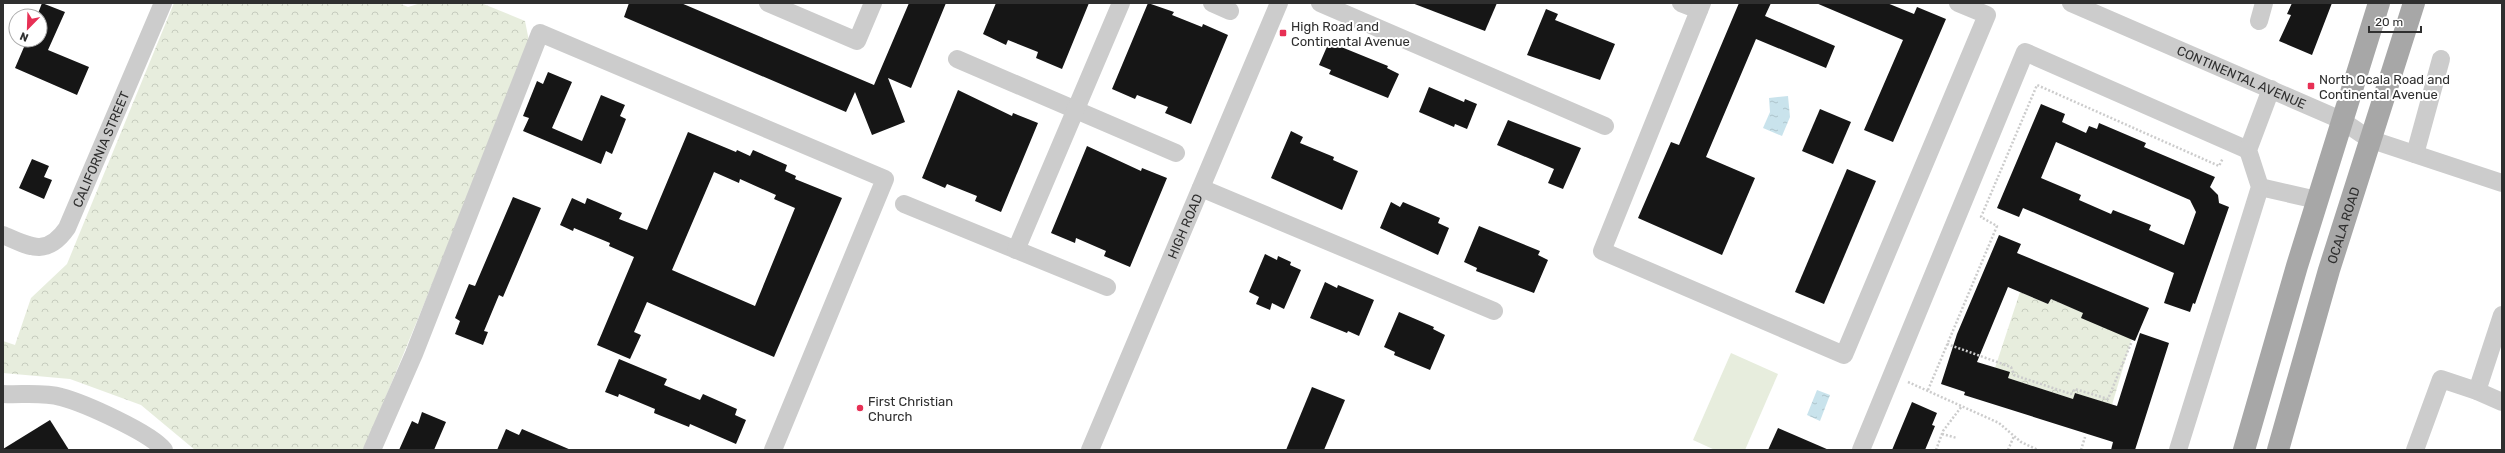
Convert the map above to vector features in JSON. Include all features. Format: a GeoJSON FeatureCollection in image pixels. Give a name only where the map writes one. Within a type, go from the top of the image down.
{"type":"FeatureCollection","features":[{"type":"Feature","properties":{"kind":"main road"},"geometry":{"type":"LineString","coordinates":[[2244,450],[2341,120],[2379,3]]}},
{"type":"Feature","properties":{"kind":"main road","name":"OCALA ROAD"},"geometry":{"type":"LineString","coordinates":[[2278,450],[2369,139],[2414,3]]}},
{"type":"Feature","properties":{"kind":"street","name":"CALIFORNIA STREET"},"geometry":{"type":"LineString","coordinates":[[3,235],[35,248],[48,247],[60,238],[67,228],[163,3]]}},
{"type":"Feature","properties":{"kind":"street"},"geometry":{"type":"LineString","coordinates":[[768,3],[856,41],[873,3]]}},
{"type":"Feature","properties":{"kind":"street"},"geometry":{"type":"LineString","coordinates":[[1016,250],[1121,3]]}},
{"type":"Feature","properties":{"kind":"street"},"geometry":{"type":"LineString","coordinates":[[1212,3],[1230,11]]}},
{"type":"Feature","properties":{"kind":"street","name":"HIGH ROAD"},"geometry":{"type":"LineString","coordinates":[[1090,450],[1279,3]]}},
{"type":"Feature","properties":{"kind":"street"},"geometry":{"type":"LineString","coordinates":[[1320,3],[1605,126]]}},
{"type":"Feature","properties":{"kind":"street"},"geometry":{"type":"LineString","coordinates":[[1681,3],[1700,7],[1602,251],[1844,355],[1987,15],[1987,9],[1958,3]]}},
{"type":"Feature","properties":{"kind":"street","name":"CONTINENTAL AVENUE"},"geometry":{"type":"LineString","coordinates":[[2070,3],[2341,120],[2369,139],[2502,183]]}},
{"type":"Feature","properties":{"kind":"street"},"geometry":{"type":"LineString","coordinates":[[2259,21],[2264,3]]}},
{"type":"Feature","properties":{"kind":"street"},"geometry":{"type":"LineString","coordinates":[[372,450],[417,347],[540,33],[885,179],[773,450]]}},
{"type":"Feature","properties":{"kind":"street"},"geometry":{"type":"LineString","coordinates":[[1861,450],[2025,52],[2248,150]]}},
{"type":"Feature","properties":{"kind":"street"},"geometry":{"type":"LineString","coordinates":[[957,59],[1176,153]]}},
{"type":"Feature","properties":{"kind":"street"},"geometry":{"type":"LineString","coordinates":[[2415,154],[2441,59]]}},
{"type":"Feature","properties":{"kind":"street"},"geometry":{"type":"LineString","coordinates":[[2178,450],[2260,187],[2248,150],[2271,89]]}},
{"type":"Feature","properties":{"kind":"street"},"geometry":{"type":"LineString","coordinates":[[2260,187],[2317,200]]}},
{"type":"Feature","properties":{"kind":"street"},"geometry":{"type":"LineString","coordinates":[[1201,188],[1494,311]]}},
{"type":"Feature","properties":{"kind":"street"},"geometry":{"type":"LineString","coordinates":[[904,204],[1107,287]]}},
{"type":"Feature","properties":{"kind":"street"},"geometry":{"type":"LineString","coordinates":[[2477,391],[2502,315]]}},
{"type":"Feature","properties":{"kind":"street"},"geometry":{"type":"LineString","coordinates":[[2415,450],[2441,380],[2477,391],[2502,402]]}},
{"type":"Feature","properties":{"kind":"street"},"geometry":{"type":"LineString","coordinates":[[3,394],[61,397],[129,425],[160,444],[164,450]]}},
{"type":"Feature","properties":{"kind":"path"},"geometry":{"type":"LineString","coordinates":[[1928,390],[1997,226],[1981,217],[2037,85],[2219,166],[2230,142]]}},
{"type":"Feature","properties":{"kind":"path"},"geometry":{"type":"LineString","coordinates":[[1947,344],[2011,367],[2014,375],[2071,394],[2075,389],[2108,399],[2132,341]]}},
{"type":"Feature","properties":{"kind":"path"},"geometry":{"type":"LineString","coordinates":[[1892,376],[1928,390],[1999,423],[2014,436],[2038,450]]}},
{"type":"Feature","properties":{"kind":"path"},"geometry":{"type":"LineString","coordinates":[[1936,450],[1942,434],[1962,406]]}},
{"type":"Feature","properties":{"kind":"path"},"geometry":{"type":"LineString","coordinates":[[1942,434],[1957,438]]}},
{"type":"Feature","properties":{"kind":"path"},"geometry":{"type":"LineString","coordinates":[[2008,450],[2014,436]]}},
{"type":"Feature","properties":{"kind":"path"},"geometry":{"type":"LineString","coordinates":[[2081,450],[2085,437]]}},
{"type":"Feature","properties":{"kind":"green space"},"geometry":{"type":"Polygon","coordinates":[[[174,3],[399,3],[408,7],[421,3],[481,3],[525,21],[530,46],[364,450],[195,450],[141,405],[70,379],[3,373],[3,341],[15,345],[31,298],[67,264],[174,3]]]}},
{"type":"Feature","properties":{"kind":"green space"},"geometry":{"type":"Polygon","coordinates":[[[2020,292],[2048,304],[2051,299],[2133,334],[2112,405],[2075,393],[2073,399],[2008,378],[2009,372],[1995,368],[2020,292]]]}},
{"type":"Feature","properties":{"kind":"green space"},"geometry":{"type":"Polygon","coordinates":[[[1731,353],[1778,374],[1745,450],[1715,450],[1693,440],[1731,353]]]}},
{"type":"Feature","properties":{"kind":"water"},"geometry":{"type":"Polygon","coordinates":[[[1788,96],[1790,117],[1782,136],[1763,128],[1770,112],[1769,98],[1788,96]]]}},
{"type":"Feature","properties":{"kind":"water"},"geometry":{"type":"Polygon","coordinates":[[[1817,390],[1830,395],[1820,421],[1807,415],[1817,390]]]}},
{"type":"Feature","properties":{"kind":"building"},"geometry":{"type":"Polygon","coordinates":[[[42,3],[65,12],[48,50],[89,67],[77,95],[15,68],[24,48],[48,48],[48,8],[40,8],[42,3]]]}},
{"type":"Feature","properties":{"kind":"building"},"geometry":{"type":"Polygon","coordinates":[[[629,3],[681,3],[874,85],[909,3],[946,3],[911,88],[888,78],[905,122],[872,135],[855,92],[846,112],[624,17],[629,3]]]}},
{"type":"Feature","properties":{"kind":"building"},"geometry":{"type":"Polygon","coordinates":[[[996,3],[1089,3],[1062,69],[1036,58],[1038,52],[1008,40],[1006,45],[983,34],[996,3]]]}},
{"type":"Feature","properties":{"kind":"building"},"geometry":{"type":"Polygon","coordinates":[[[1148,3],[1174,12],[1172,15],[1202,27],[1203,24],[1228,35],[1191,124],[1165,113],[1168,107],[1137,95],[1135,99],[1112,89],[1148,3]]]}},
{"type":"Feature","properties":{"kind":"building"},"geometry":{"type":"Polygon","coordinates":[[[1412,3],[1497,3],[1485,31],[1412,3]]]}},
{"type":"Feature","properties":{"kind":"building"},"geometry":{"type":"Polygon","coordinates":[[[1739,3],[1771,3],[1765,16],[1835,46],[1826,68],[1756,39],[1706,157],[1755,178],[1722,255],[1638,218],[1671,142],[1679,145],[1739,3]]]}},
{"type":"Feature","properties":{"kind":"building"},"geometry":{"type":"Polygon","coordinates":[[[1816,3],[1887,3],[1914,14],[1917,7],[1946,19],[1893,142],[1864,130],[1903,40],[1816,3]]]}},
{"type":"Feature","properties":{"kind":"building"},"geometry":{"type":"Polygon","coordinates":[[[2292,3],[2332,3],[2312,55],[2279,41],[2291,15],[2287,14],[2292,3]]]}},
{"type":"Feature","properties":{"kind":"building"},"geometry":{"type":"Polygon","coordinates":[[[1546,9],[1558,14],[1555,20],[1615,44],[1600,80],[1527,55],[1546,9]]]}},
{"type":"Feature","properties":{"kind":"building"},"geometry":{"type":"Polygon","coordinates":[[[1329,42],[1388,66],[1387,68],[1399,74],[1388,98],[1329,74],[1331,70],[1319,65],[1329,42]]]}},
{"type":"Feature","properties":{"kind":"building"},"geometry":{"type":"Polygon","coordinates":[[[548,72],[572,82],[552,128],[582,141],[601,95],[625,105],[620,116],[626,119],[612,154],[606,151],[601,164],[523,131],[529,118],[523,116],[537,81],[543,84],[548,72]]]}},
{"type":"Feature","properties":{"kind":"building"},"geometry":{"type":"Polygon","coordinates":[[[1429,87],[1464,102],[1465,99],[1477,104],[1467,129],[1455,124],[1454,127],[1419,112],[1429,87]]]}},
{"type":"Feature","properties":{"kind":"building"},"geometry":{"type":"Polygon","coordinates":[[[958,90],[1012,116],[1013,113],[1038,123],[1001,212],[975,201],[977,196],[947,184],[945,188],[922,178],[958,90]]]}},
{"type":"Feature","properties":{"kind":"building"},"geometry":{"type":"Polygon","coordinates":[[[2041,104],[2065,114],[2062,122],[2086,133],[2089,126],[2097,129],[2099,123],[2146,143],[2144,147],[2215,177],[2210,187],[2218,195],[2219,203],[2229,207],[2195,304],[2193,303],[2190,312],[2164,303],[2174,273],[2023,208],[2019,217],[1997,208],[2041,104]],[[2056,142],[2041,178],[2081,195],[2079,200],[2111,214],[2113,210],[2151,225],[2149,230],[2184,245],[2196,212],[2190,200],[2056,142]]]}},
{"type":"Feature","properties":{"kind":"building"},"geometry":{"type":"Polygon","coordinates":[[[1820,109],[1851,122],[1833,164],[1802,151],[1820,109]]]}},
{"type":"Feature","properties":{"kind":"building"},"geometry":{"type":"Polygon","coordinates":[[[1508,120],[1581,148],[1563,189],[1548,183],[1554,169],[1497,145],[1508,120]]]}},
{"type":"Feature","properties":{"kind":"building"},"geometry":{"type":"Polygon","coordinates":[[[1291,131],[1303,137],[1300,143],[1334,157],[1333,160],[1358,171],[1342,210],[1271,178],[1291,131]]]}},
{"type":"Feature","properties":{"kind":"building"},"geometry":{"type":"Polygon","coordinates":[[[688,132],[736,152],[737,150],[750,156],[753,150],[787,165],[785,171],[796,176],[795,179],[842,198],[774,357],[647,302],[634,332],[641,335],[630,359],[597,345],[634,257],[609,246],[610,243],[574,228],[573,231],[560,225],[572,198],[585,204],[587,198],[622,213],[619,219],[647,230],[688,132]],[[714,172],[672,270],[755,306],[795,208],[774,199],[776,195],[740,179],[739,183],[714,172]]]}},
{"type":"Feature","properties":{"kind":"building"},"geometry":{"type":"Polygon","coordinates":[[[1087,146],[1141,171],[1142,168],[1167,178],[1130,267],[1104,256],[1106,251],[1076,238],[1075,243],[1051,233],[1087,146]]]}},
{"type":"Feature","properties":{"kind":"building"},"geometry":{"type":"Polygon","coordinates":[[[32,159],[49,166],[44,177],[52,180],[44,199],[19,188],[32,159]]]}},
{"type":"Feature","properties":{"kind":"building"},"geometry":{"type":"Polygon","coordinates":[[[1847,169],[1876,181],[1824,304],[1795,292],[1847,169]]]}},
{"type":"Feature","properties":{"kind":"building"},"geometry":{"type":"Polygon","coordinates":[[[513,197],[541,208],[503,297],[499,295],[484,331],[488,332],[483,345],[455,334],[460,321],[455,318],[469,284],[475,286],[513,197]]]}},
{"type":"Feature","properties":{"kind":"building"},"geometry":{"type":"Polygon","coordinates":[[[1391,202],[1400,207],[1403,202],[1440,218],[1438,223],[1449,228],[1438,255],[1380,228],[1391,202]]]}},
{"type":"Feature","properties":{"kind":"building"},"geometry":{"type":"Polygon","coordinates":[[[1479,226],[1540,251],[1538,255],[1548,260],[1534,293],[1476,271],[1477,268],[1464,262],[1479,226]]]}},
{"type":"Feature","properties":{"kind":"building"},"geometry":{"type":"Polygon","coordinates":[[[1999,235],[2021,244],[2017,253],[2149,308],[2135,341],[2081,318],[2083,313],[2051,299],[2048,304],[2008,287],[1977,362],[2010,372],[2008,378],[2073,399],[2075,393],[2117,406],[2140,333],[2169,343],[2135,450],[2111,450],[2113,442],[1964,395],[1965,392],[1941,384],[1957,334],[1999,235]]]}},
{"type":"Feature","properties":{"kind":"building"},"geometry":{"type":"Polygon","coordinates":[[[1265,254],[1277,260],[1278,256],[1291,262],[1290,265],[1301,270],[1284,309],[1272,303],[1270,310],[1256,304],[1259,297],[1249,292],[1265,254]]]}},
{"type":"Feature","properties":{"kind":"building"},"geometry":{"type":"Polygon","coordinates":[[[1325,282],[1337,288],[1338,285],[1374,300],[1359,336],[1348,331],[1347,333],[1310,318],[1325,282]]]}},
{"type":"Feature","properties":{"kind":"building"},"geometry":{"type":"Polygon","coordinates":[[[1399,312],[1434,327],[1433,329],[1445,335],[1430,370],[1394,355],[1395,352],[1384,347],[1399,312]]]}},
{"type":"Feature","properties":{"kind":"building"},"geometry":{"type":"Polygon","coordinates":[[[619,359],[667,379],[664,385],[700,400],[703,394],[737,409],[735,415],[746,420],[736,444],[690,424],[689,427],[654,413],[655,409],[619,394],[618,397],[605,392],[619,359]]]}},
{"type":"Feature","properties":{"kind":"building"},"geometry":{"type":"Polygon","coordinates":[[[1312,387],[1345,400],[1324,450],[1286,450],[1312,387]]]}},
{"type":"Feature","properties":{"kind":"building"},"geometry":{"type":"Polygon","coordinates":[[[1912,402],[1937,413],[1932,425],[1935,426],[1925,450],[1892,450],[1912,402]]]}},
{"type":"Feature","properties":{"kind":"building"},"geometry":{"type":"Polygon","coordinates":[[[422,412],[446,422],[434,450],[399,450],[412,421],[418,424],[422,412]]]}},
{"type":"Feature","properties":{"kind":"building"},"geometry":{"type":"Polygon","coordinates":[[[50,420],[69,450],[3,450],[3,449],[50,420]]]}},
{"type":"Feature","properties":{"kind":"building"},"geometry":{"type":"Polygon","coordinates":[[[1778,428],[1829,450],[1768,450],[1778,428]]]}},
{"type":"Feature","properties":{"kind":"building"},"geometry":{"type":"Polygon","coordinates":[[[506,429],[519,435],[522,429],[571,450],[497,450],[506,429]]]}},
{"type":"Feature","properties":{"kind":"place","name":"High Road and Continental Avenue"},"geometry":{"type":"Point","coordinates":[1283,33]}},
{"type":"Feature","properties":{"kind":"place","name":"North Ocala Road and Continental Avenue"},"geometry":{"type":"Point","coordinates":[2311,86]}},
{"type":"Feature","properties":{"kind":"place","name":"First Christian Church"},"geometry":{"type":"Point","coordinates":[860,408]}}]}
